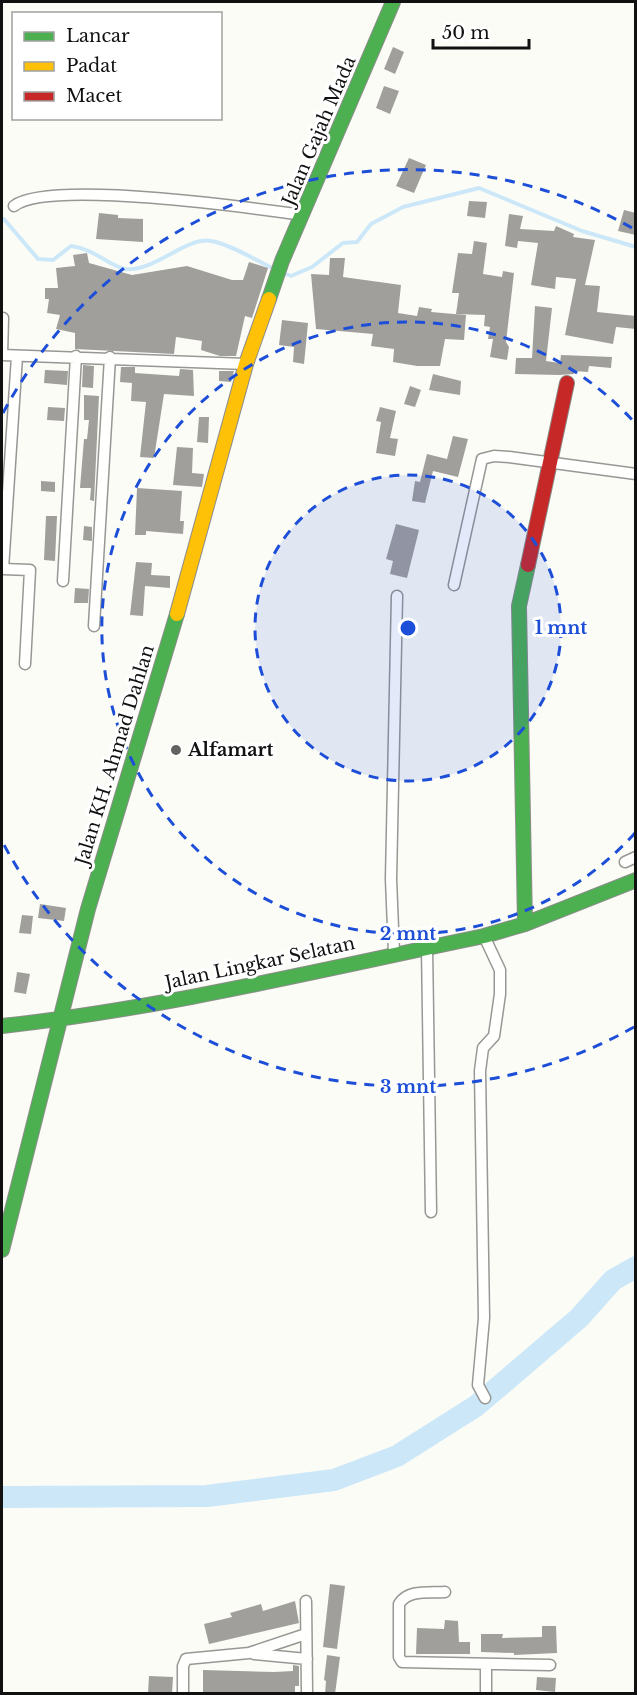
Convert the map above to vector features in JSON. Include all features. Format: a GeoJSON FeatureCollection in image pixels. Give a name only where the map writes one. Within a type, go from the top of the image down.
{"type":"FeatureCollection","features":[{"type":"Feature","properties":{"kind":"street","name":"Jalan Gajah Mada"},"geometry":{"type":"LineString","coordinates":[[280,268],[393,2]]}},
{"type":"Feature","properties":{"kind":"street"},"geometry":{"type":"LineString","coordinates":[[14,206],[21,201],[42,197],[136,197],[213,203],[303,215]]}},
{"type":"Feature","properties":{"kind":"street","name":"Jalan KH. Ahmad Dahlan"},"geometry":{"type":"LineString","coordinates":[[2,1250],[88,909],[170,639],[246,364],[280,268]]}},
{"type":"Feature","properties":{"kind":"street"},"geometry":{"type":"LineString","coordinates":[[3,318],[2,355],[110,357],[246,364]]}},
{"type":"Feature","properties":{"kind":"street"},"geometry":{"type":"LineString","coordinates":[[17,356],[3,569],[30,570],[25,664]]}},
{"type":"Feature","properties":{"kind":"street"},"geometry":{"type":"LineString","coordinates":[[63,581],[76,357]]}},
{"type":"Feature","properties":{"kind":"street"},"geometry":{"type":"LineString","coordinates":[[94,626],[110,357]]}},
{"type":"Feature","properties":{"kind":"street"},"geometry":{"type":"LineString","coordinates":[[525,924],[519,606],[567,383]]}},
{"type":"Feature","properties":{"kind":"street"},"geometry":{"type":"LineString","coordinates":[[454,585],[482,459],[494,456],[636,474]]}},
{"type":"Feature","properties":{"kind":"street"},"geometry":{"type":"LineString","coordinates":[[394,953],[391,879],[397,597]]}},
{"type":"Feature","properties":{"kind":"street"},"geometry":{"type":"LineString","coordinates":[[625,862],[636,857]]}},
{"type":"Feature","properties":{"kind":"street","name":"Jalan Lingkar Selatan"},"geometry":{"type":"LineString","coordinates":[[2,1026],[59,1023],[226,991],[394,953],[484,936],[525,924],[636,880]]}},
{"type":"Feature","properties":{"kind":"street"},"geometry":{"type":"LineString","coordinates":[[484,936],[500,970],[494,1036],[483,1048],[480,1071],[484,1318],[478,1385],[485,1398]]}},
{"type":"Feature","properties":{"kind":"street"},"geometry":{"type":"LineString","coordinates":[[427,947],[431,1212]]}},
{"type":"Feature","properties":{"kind":"street"},"geometry":{"type":"LineString","coordinates":[[445,1592],[416,1593],[402,1599],[399,1604],[400,1660],[415,1663],[550,1665]]}},
{"type":"Feature","properties":{"kind":"street"},"geometry":{"type":"LineString","coordinates":[[306,1601],[307,1694]]}},
{"type":"Feature","properties":{"kind":"street"},"geometry":{"type":"LineString","coordinates":[[249,1653],[306,1634]]}},
{"type":"Feature","properties":{"kind":"street"},"geometry":{"type":"LineString","coordinates":[[183,1694],[183,1666],[186,1659],[249,1653],[307,1659]]}},
{"type":"Feature","properties":{"kind":"street"},"geometry":{"type":"LineString","coordinates":[[486,1664],[486,1694]]}},
{"type":"Feature","properties":{"kind":"building"},"geometry":{"type":"Polygon","coordinates":[[[393,47],[404,52],[395,74],[384,69],[393,47]]]}},
{"type":"Feature","properties":{"kind":"building"},"geometry":{"type":"Polygon","coordinates":[[[384,86],[399,91],[390,114],[376,108],[384,86]]]}},
{"type":"Feature","properties":{"kind":"building"},"geometry":{"type":"Polygon","coordinates":[[[409,158],[426,165],[414,193],[396,186],[409,158]]]}},
{"type":"Feature","properties":{"kind":"building"},"geometry":{"type":"Polygon","coordinates":[[[469,201],[487,202],[485,218],[467,216],[469,201]]]}},
{"type":"Feature","properties":{"kind":"building"},"geometry":{"type":"Polygon","coordinates":[[[624,210],[636,213],[636,235],[618,231],[624,210]]]}},
{"type":"Feature","properties":{"kind":"building"},"geometry":{"type":"Polygon","coordinates":[[[99,213],[118,215],[118,218],[143,219],[143,242],[96,239],[99,213]]]}},
{"type":"Feature","properties":{"kind":"building"},"geometry":{"type":"Polygon","coordinates":[[[509,214],[523,216],[520,229],[554,231],[556,226],[574,234],[573,237],[595,240],[585,285],[600,286],[597,312],[636,316],[636,329],[616,327],[613,344],[565,335],[576,279],[556,277],[555,289],[531,285],[538,243],[518,241],[517,248],[505,246],[509,214]]]}},
{"type":"Feature","properties":{"kind":"building"},"geometry":{"type":"Polygon","coordinates":[[[474,241],[487,243],[483,274],[502,277],[503,271],[514,273],[506,342],[509,347],[507,360],[490,357],[493,339],[488,339],[490,327],[484,326],[485,315],[456,314],[459,293],[452,293],[458,253],[472,254],[474,241]]]}},
{"type":"Feature","properties":{"kind":"building"},"geometry":{"type":"Polygon","coordinates":[[[87,253],[89,263],[132,275],[187,266],[232,280],[243,280],[249,262],[268,268],[252,318],[245,316],[236,356],[220,356],[201,350],[202,341],[176,337],[174,354],[75,349],[75,333],[56,329],[60,315],[47,313],[49,299],[45,299],[45,288],[58,288],[56,268],[75,266],[73,255],[87,253]]]}},
{"type":"Feature","properties":{"kind":"building"},"geometry":{"type":"Polygon","coordinates":[[[330,258],[345,258],[343,277],[401,285],[398,313],[417,316],[419,307],[432,309],[431,312],[466,315],[464,340],[445,339],[440,366],[417,366],[393,362],[394,349],[371,346],[373,334],[316,329],[311,274],[329,275],[330,258]]]}},
{"type":"Feature","properties":{"kind":"building"},"geometry":{"type":"Polygon","coordinates":[[[535,306],[552,308],[546,361],[560,363],[561,355],[612,357],[611,368],[589,366],[588,372],[574,371],[574,374],[559,375],[515,374],[516,358],[532,358],[535,306]]]}},
{"type":"Feature","properties":{"kind":"building"},"geometry":{"type":"Polygon","coordinates":[[[282,320],[308,323],[304,364],[293,362],[294,347],[279,345],[282,320]]]}},
{"type":"Feature","properties":{"kind":"building"},"geometry":{"type":"Polygon","coordinates":[[[83,365],[94,366],[93,388],[82,387],[83,365]]]}},
{"type":"Feature","properties":{"kind":"building"},"geometry":{"type":"Polygon","coordinates":[[[121,367],[135,367],[135,373],[179,376],[180,369],[193,370],[194,396],[164,394],[154,458],[140,457],[146,402],[131,401],[132,383],[120,382],[121,367]]]}},
{"type":"Feature","properties":{"kind":"building"},"geometry":{"type":"Polygon","coordinates":[[[45,370],[68,371],[67,385],[44,383],[45,370]]]}},
{"type":"Feature","properties":{"kind":"building"},"geometry":{"type":"Polygon","coordinates":[[[219,371],[234,371],[231,382],[219,381],[219,371]]]}},
{"type":"Feature","properties":{"kind":"building"},"geometry":{"type":"Polygon","coordinates":[[[433,374],[461,381],[460,395],[429,390],[433,374]]]}},
{"type":"Feature","properties":{"kind":"building"},"geometry":{"type":"Polygon","coordinates":[[[410,386],[421,390],[415,407],[404,404],[410,386]]]}},
{"type":"Feature","properties":{"kind":"building"},"geometry":{"type":"Polygon","coordinates":[[[84,395],[99,396],[94,501],[90,500],[91,488],[80,488],[84,439],[87,439],[89,420],[84,420],[84,395]]]}},
{"type":"Feature","properties":{"kind":"building"},"geometry":{"type":"Polygon","coordinates":[[[48,407],[65,408],[64,421],[47,420],[48,407]]]}},
{"type":"Feature","properties":{"kind":"building"},"geometry":{"type":"Polygon","coordinates":[[[380,407],[396,411],[390,438],[398,439],[395,456],[376,453],[381,422],[376,421],[380,407]]]}},
{"type":"Feature","properties":{"kind":"building"},"geometry":{"type":"Polygon","coordinates":[[[199,417],[209,417],[208,443],[197,442],[199,417]]]}},
{"type":"Feature","properties":{"kind":"building"},"geometry":{"type":"Polygon","coordinates":[[[453,436],[468,439],[458,477],[433,471],[425,503],[412,501],[415,481],[420,482],[427,454],[447,459],[453,436]]]}},
{"type":"Feature","properties":{"kind":"building"},"geometry":{"type":"Polygon","coordinates":[[[177,447],[193,448],[192,473],[204,474],[202,487],[173,485],[177,447]]]}},
{"type":"Feature","properties":{"kind":"building"},"geometry":{"type":"Polygon","coordinates":[[[41,481],[55,482],[55,492],[41,491],[41,481]]]}},
{"type":"Feature","properties":{"kind":"building"},"geometry":{"type":"Polygon","coordinates":[[[137,488],[182,491],[180,521],[184,521],[183,534],[146,531],[146,535],[135,535],[137,488]]]}},
{"type":"Feature","properties":{"kind":"building"},"geometry":{"type":"Polygon","coordinates":[[[46,516],[57,516],[55,561],[44,560],[46,516]]]}},
{"type":"Feature","properties":{"kind":"building"},"geometry":{"type":"Polygon","coordinates":[[[396,524],[419,530],[407,578],[390,574],[393,561],[386,559],[396,524]]]}},
{"type":"Feature","properties":{"kind":"building"},"geometry":{"type":"Polygon","coordinates":[[[84,526],[92,527],[92,541],[83,540],[84,526]]]}},
{"type":"Feature","properties":{"kind":"building"},"geometry":{"type":"Polygon","coordinates":[[[136,562],[152,563],[151,575],[170,576],[170,588],[145,586],[143,616],[130,615],[136,562]]]}},
{"type":"Feature","properties":{"kind":"building"},"geometry":{"type":"Polygon","coordinates":[[[75,588],[89,589],[88,603],[74,603],[75,588]]]}},
{"type":"Feature","properties":{"kind":"building"},"geometry":{"type":"Polygon","coordinates":[[[40,904],[66,908],[64,921],[38,918],[40,904]]]}},
{"type":"Feature","properties":{"kind":"building"},"geometry":{"type":"Polygon","coordinates":[[[22,915],[33,916],[31,934],[19,933],[22,915]]]}},
{"type":"Feature","properties":{"kind":"building"},"geometry":{"type":"Polygon","coordinates":[[[17,972],[30,974],[26,994],[14,992],[17,972]]]}},
{"type":"Feature","properties":{"kind":"building"},"geometry":{"type":"Polygon","coordinates":[[[330,1584],[345,1586],[337,1649],[323,1647],[330,1584]]]}},
{"type":"Feature","properties":{"kind":"building"},"geometry":{"type":"Polygon","coordinates":[[[295,1601],[299,1623],[209,1644],[204,1624],[232,1617],[230,1613],[261,1604],[263,1611],[295,1601]]]}},
{"type":"Feature","properties":{"kind":"building"},"geometry":{"type":"Polygon","coordinates":[[[445,1620],[458,1621],[459,1642],[470,1642],[470,1654],[416,1654],[417,1628],[444,1629],[445,1620]]]}},
{"type":"Feature","properties":{"kind":"building"},"geometry":{"type":"Polygon","coordinates":[[[542,1626],[556,1626],[557,1653],[514,1655],[514,1653],[481,1652],[481,1634],[503,1634],[502,1638],[542,1637],[542,1626]]]}},
{"type":"Feature","properties":{"kind":"building"},"geometry":{"type":"Polygon","coordinates":[[[327,1655],[340,1657],[335,1694],[325,1694],[327,1655]]]}},
{"type":"Feature","properties":{"kind":"building"},"geometry":{"type":"Polygon","coordinates":[[[293,1665],[299,1666],[299,1686],[295,1686],[295,1694],[203,1694],[203,1670],[293,1671],[293,1665]]]}},
{"type":"Feature","properties":{"kind":"building"},"geometry":{"type":"Polygon","coordinates":[[[149,1676],[173,1677],[172,1694],[148,1694],[149,1676]]]}},
{"type":"Feature","properties":{"kind":"building"},"geometry":{"type":"Polygon","coordinates":[[[537,1677],[556,1678],[555,1692],[536,1690],[537,1677]]]}},
{"type":"Feature","properties":{"kind":"waterway"},"geometry":{"type":"LineString","coordinates":[[281,272],[291,276],[312,267],[343,243],[357,242],[371,224],[403,207],[479,188],[582,231],[636,247]]}},
{"type":"Feature","properties":{"kind":"waterway"},"geometry":{"type":"LineString","coordinates":[[2,221],[4,219],[38,259],[53,260],[71,246],[87,250],[119,267],[136,269],[147,266],[191,244],[211,241],[235,249],[274,269]]}},
{"type":"Feature","properties":{"kind":"waterway"},"geometry":{"type":"LineString","coordinates":[[2,1497],[207,1496],[334,1480],[397,1456],[476,1406],[579,1318],[613,1280],[636,1267]]}},
{"type":"Feature","properties":{"kind":"traffic: fast"},"geometry":{"type":"LineString","coordinates":[[269,299],[282,261],[393,2]]}},
{"type":"Feature","properties":{"kind":"traffic: fast"},"geometry":{"type":"LineString","coordinates":[[525,924],[519,606],[528,565]]}},
{"type":"Feature","properties":{"kind":"traffic: fast"},"geometry":{"type":"LineString","coordinates":[[2,1250],[88,909],[177,614]]}},
{"type":"Feature","properties":{"kind":"traffic: fast"},"geometry":{"type":"LineString","coordinates":[[2,1026],[184,998],[484,936],[525,924],[636,880]]}},
{"type":"Feature","properties":{"kind":"traffic: slow"},"geometry":{"type":"LineString","coordinates":[[177,614],[246,364],[269,299]]}},
{"type":"Feature","properties":{"kind":"traffic: jam"},"geometry":{"type":"LineString","coordinates":[[528,565],[567,383]]}},
{"type":"Feature","properties":{"kind":"place","name":"Alfamart"},"geometry":{"type":"Point","coordinates":[176,750]}}]}
